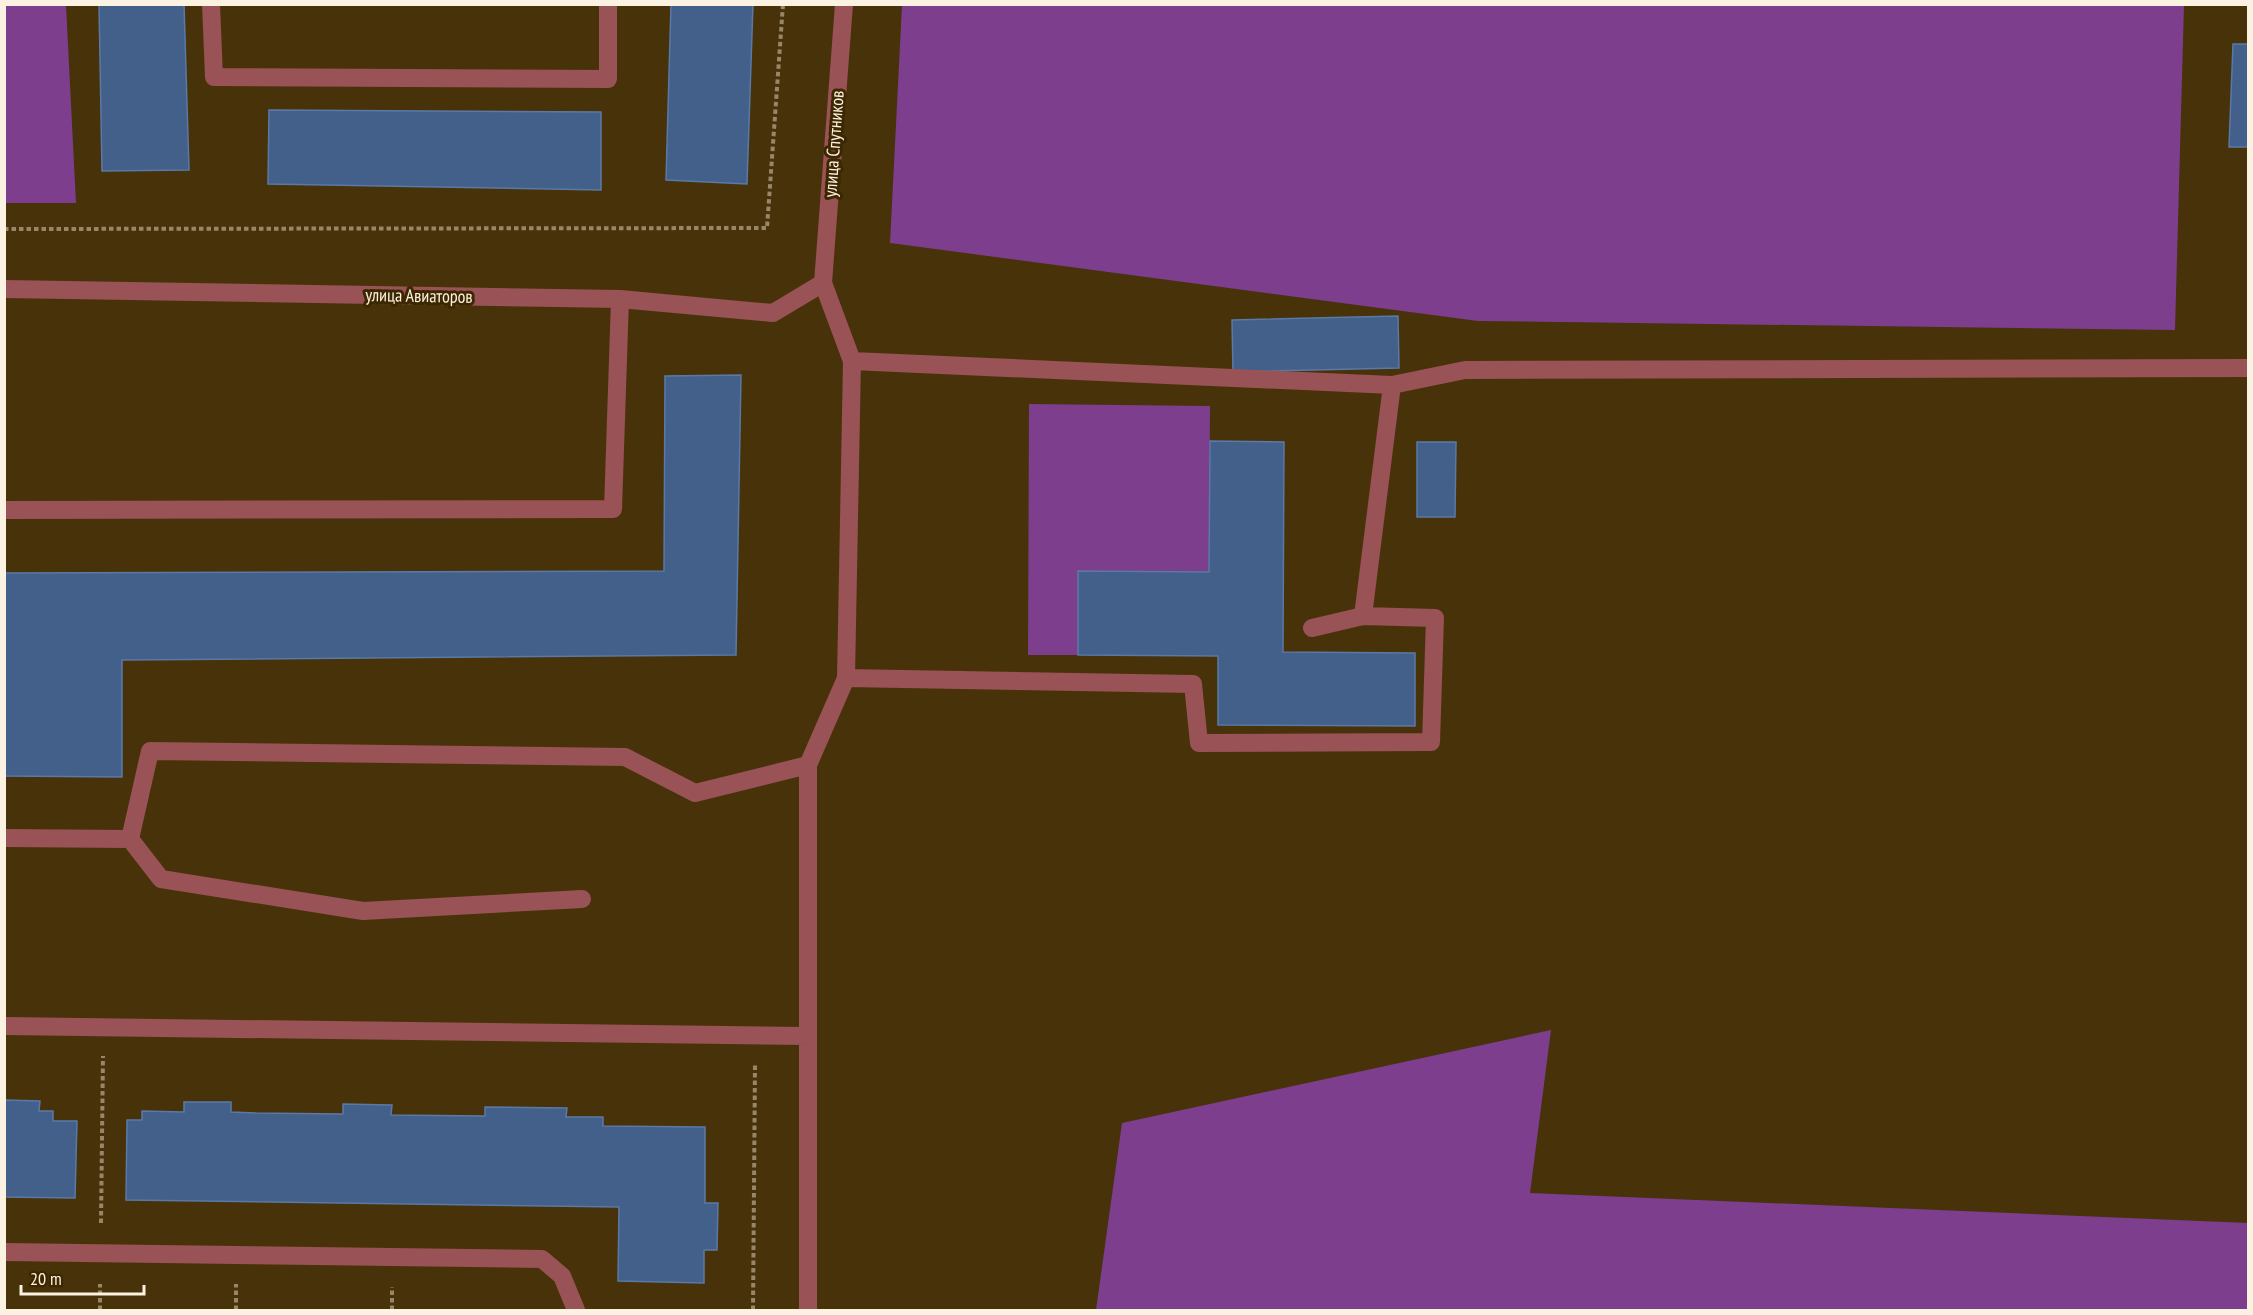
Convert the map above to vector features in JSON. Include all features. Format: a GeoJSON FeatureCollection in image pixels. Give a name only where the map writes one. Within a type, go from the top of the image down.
{"type":"FeatureCollection","features":[{"type":"Feature","properties":{"kind":"street"},"geometry":{"type":"LineString","coordinates":[[211,4],[214,76],[608,79],[608,4]]}},
{"type":"Feature","properties":{"kind":"street","name":"улица Спутников"},"geometry":{"type":"LineString","coordinates":[[824,283],[844,4]]}},
{"type":"Feature","properties":{"kind":"street"},"geometry":{"type":"LineString","coordinates":[[808,1311],[808,765],[846,678],[852,361],[824,283]]}},
{"type":"Feature","properties":{"kind":"street","name":"улица Авиаторов"},"geometry":{"type":"LineString","coordinates":[[4,289],[620,299],[773,313],[824,283]]}},
{"type":"Feature","properties":{"kind":"street"},"geometry":{"type":"LineString","coordinates":[[4,510],[614,509],[620,299]]}},
{"type":"Feature","properties":{"kind":"street"},"geometry":{"type":"LineString","coordinates":[[852,361],[1392,385],[1465,370],[2248,368]]}},
{"type":"Feature","properties":{"kind":"street"},"geometry":{"type":"LineString","coordinates":[[1363,615],[1392,385]]}},
{"type":"Feature","properties":{"kind":"street"},"geometry":{"type":"LineString","coordinates":[[846,678],[1193,684],[1199,743],[1431,742],[1435,618],[1363,615],[1312,628]]}},
{"type":"Feature","properties":{"kind":"street"},"geometry":{"type":"LineString","coordinates":[[130,839],[150,751],[625,757],[695,793],[808,765]]}},
{"type":"Feature","properties":{"kind":"street"},"geometry":{"type":"LineString","coordinates":[[4,838],[130,839]]}},
{"type":"Feature","properties":{"kind":"street"},"geometry":{"type":"LineString","coordinates":[[130,839],[161,879],[363,911],[582,899]]}},
{"type":"Feature","properties":{"kind":"street"},"geometry":{"type":"LineString","coordinates":[[4,1026],[808,1036]]}},
{"type":"Feature","properties":{"kind":"street"},"geometry":{"type":"LineString","coordinates":[[4,1252],[542,1259],[562,1276],[576,1311]]}},
{"type":"Feature","properties":{"kind":"path"},"geometry":{"type":"LineString","coordinates":[[4,229],[767,228],[783,4]]}},
{"type":"Feature","properties":{"kind":"path"},"geometry":{"type":"LineString","coordinates":[[100,1253],[103,1049]]}},
{"type":"Feature","properties":{"kind":"path"},"geometry":{"type":"LineString","coordinates":[[753,1311],[755,1057]]}},
{"type":"Feature","properties":{"kind":"shaded area"},"geometry":{"type":"Polygon","coordinates":[[[5,4],[66,5],[76,203],[5,203],[5,4]]]}},
{"type":"Feature","properties":{"kind":"shaded area"},"geometry":{"type":"Polygon","coordinates":[[[902,5],[2184,5],[2175,330],[1478,321],[890,243],[902,5]]]}},
{"type":"Feature","properties":{"kind":"shaded area"},"geometry":{"type":"Polygon","coordinates":[[[1029,404],[1210,406],[1209,572],[1079,571],[1078,655],[1028,655],[1029,404]]]}},
{"type":"Feature","properties":{"kind":"shaded area"},"geometry":{"type":"Polygon","coordinates":[[[1551,1030],[1530,1193],[2248,1223],[2248,1310],[1096,1310],[1122,1123],[1551,1030]]]}},
{"type":"Feature","properties":{"kind":"building"},"geometry":{"type":"Polygon","coordinates":[[[99,4],[184,4],[189,170],[102,171],[99,4]]]}},
{"type":"Feature","properties":{"kind":"building"},"geometry":{"type":"Polygon","coordinates":[[[671,4],[753,4],[747,184],[666,180],[671,4]]]}},
{"type":"Feature","properties":{"kind":"building"},"geometry":{"type":"Polygon","coordinates":[[[2233,44],[2248,44],[2248,147],[2229,147],[2233,44]]]}},
{"type":"Feature","properties":{"kind":"building"},"geometry":{"type":"Polygon","coordinates":[[[269,110],[601,112],[601,190],[268,184],[269,110]]]}},
{"type":"Feature","properties":{"kind":"building"},"geometry":{"type":"Polygon","coordinates":[[[1398,316],[1399,368],[1233,372],[1232,320],[1398,316]]]}},
{"type":"Feature","properties":{"kind":"building"},"geometry":{"type":"Polygon","coordinates":[[[741,375],[736,655],[122,660],[122,777],[4,776],[4,573],[664,571],[665,376],[741,375]]]}},
{"type":"Feature","properties":{"kind":"building"},"geometry":{"type":"Polygon","coordinates":[[[1210,441],[1284,442],[1283,652],[1415,653],[1415,726],[1218,725],[1218,656],[1078,655],[1078,571],[1209,572],[1210,441]]]}},
{"type":"Feature","properties":{"kind":"building"},"geometry":{"type":"Polygon","coordinates":[[[1417,442],[1456,442],[1455,517],[1417,517],[1417,442]]]}},
{"type":"Feature","properties":{"kind":"building"},"geometry":{"type":"Polygon","coordinates":[[[4,1100],[40,1101],[39,1111],[53,1111],[53,1121],[77,1121],[75,1198],[4,1197],[4,1100]]]}},
{"type":"Feature","properties":{"kind":"building"},"geometry":{"type":"Polygon","coordinates":[[[184,1102],[231,1102],[231,1112],[256,1113],[343,1114],[343,1104],[392,1105],[391,1115],[485,1116],[485,1107],[567,1108],[566,1117],[603,1117],[603,1126],[705,1127],[705,1203],[718,1203],[717,1250],[704,1250],[704,1283],[618,1281],[619,1207],[126,1200],[127,1120],[142,1120],[142,1111],[184,1112],[184,1102]]]}}]}
